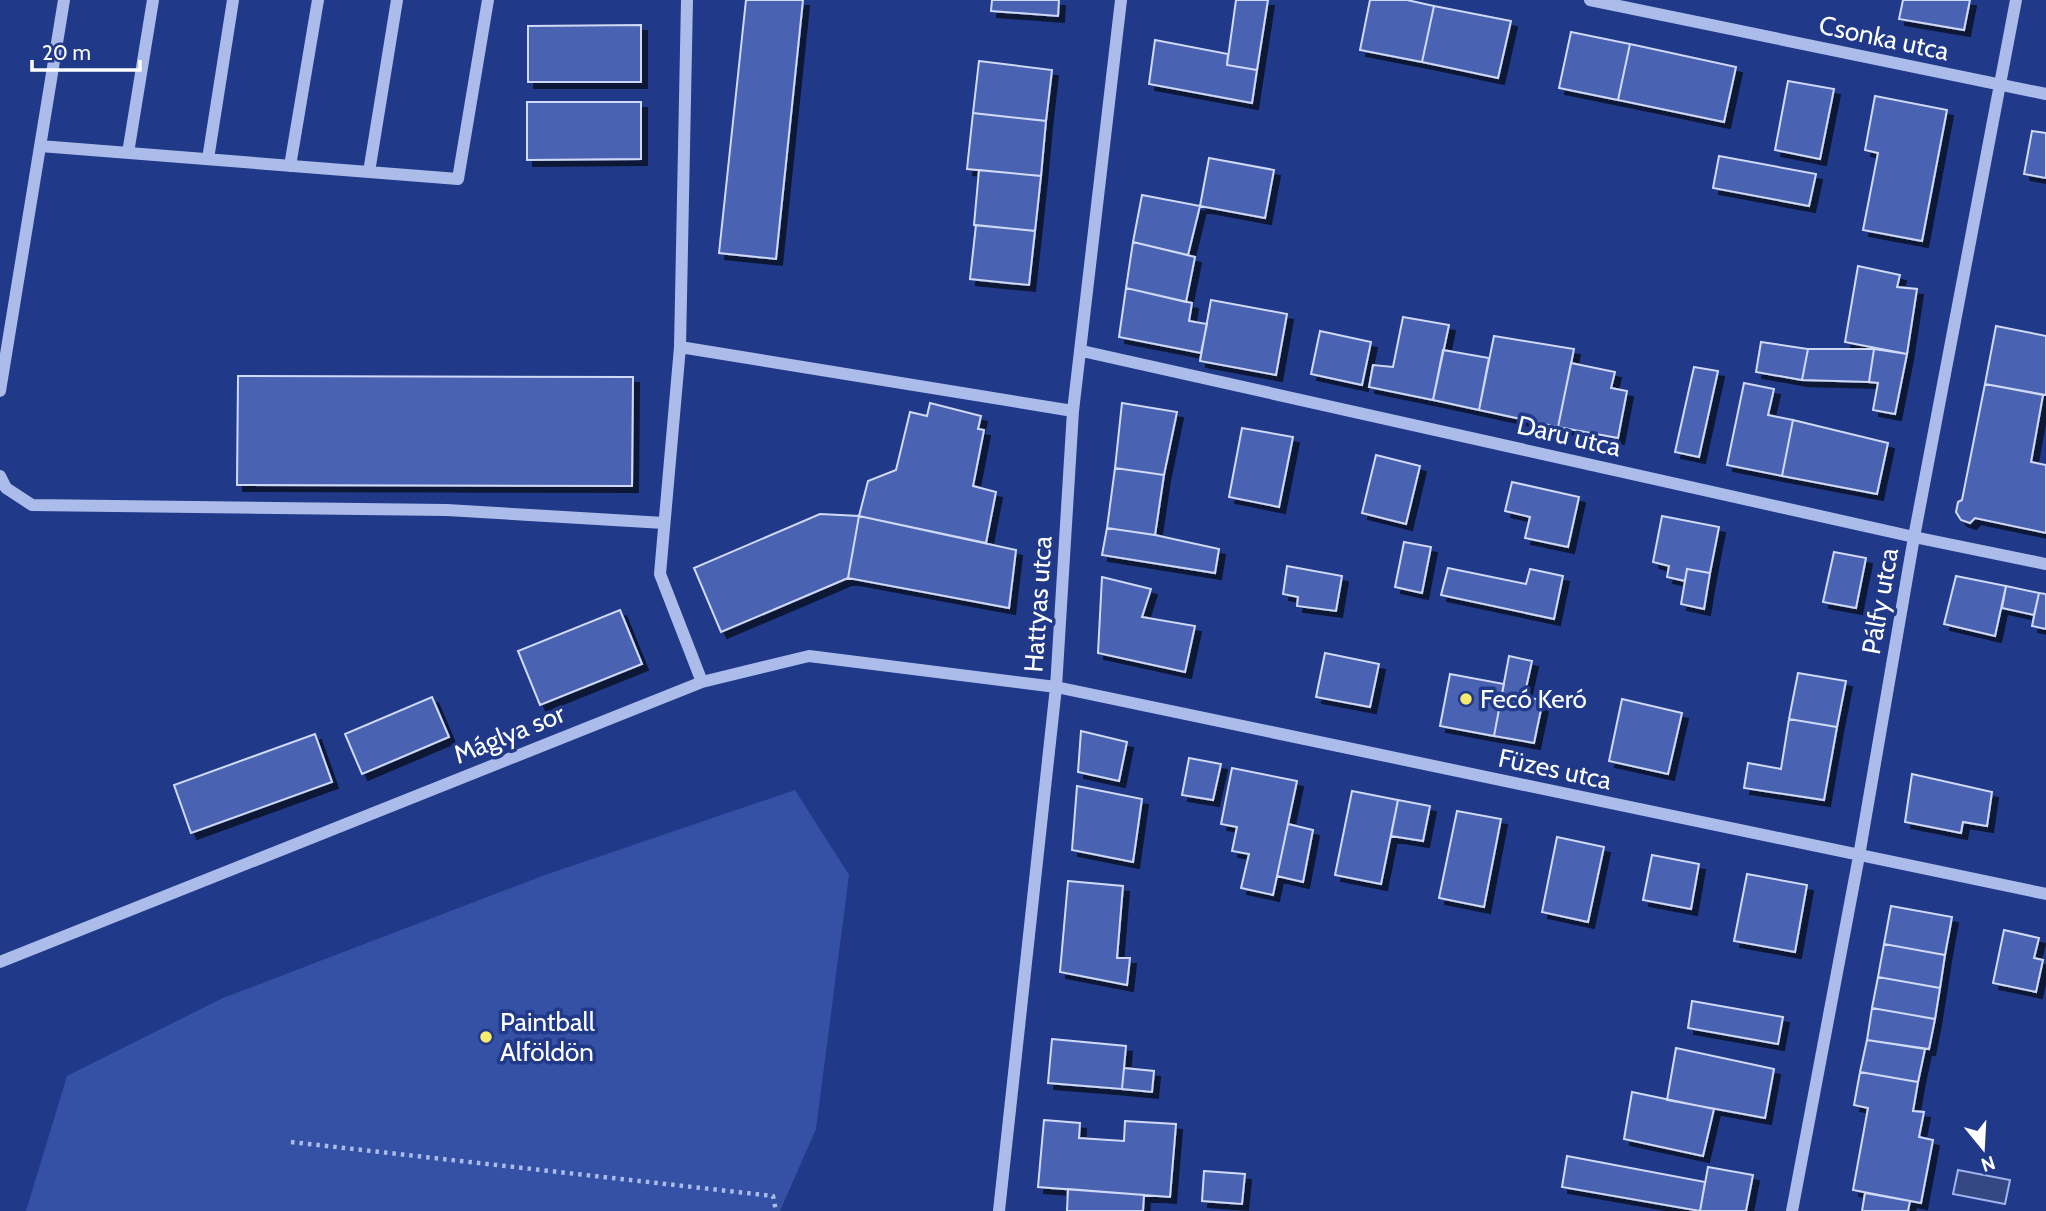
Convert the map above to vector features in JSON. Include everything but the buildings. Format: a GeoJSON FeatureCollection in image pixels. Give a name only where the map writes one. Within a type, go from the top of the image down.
{"type":"FeatureCollection","features":[{"type":"Feature","properties":{"kind":"street"},"geometry":{"type":"LineString","coordinates":[[0,391],[64,0]]}},
{"type":"Feature","properties":{"kind":"street"},"geometry":{"type":"LineString","coordinates":[[128,153],[153,0]]}},
{"type":"Feature","properties":{"kind":"street"},"geometry":{"type":"LineString","coordinates":[[208,159],[233,0]]}},
{"type":"Feature","properties":{"kind":"street"},"geometry":{"type":"LineString","coordinates":[[290,166],[318,0]]}},
{"type":"Feature","properties":{"kind":"street"},"geometry":{"type":"LineString","coordinates":[[369,172],[397,0]]}},
{"type":"Feature","properties":{"kind":"street"},"geometry":{"type":"LineString","coordinates":[[40,146],[458,179],[488,0]]}},
{"type":"Feature","properties":{"kind":"street"},"geometry":{"type":"LineString","coordinates":[[687,0],[680,346],[660,574],[702,682]]}},
{"type":"Feature","properties":{"kind":"street","name":"Hattyas utca"},"geometry":{"type":"LineString","coordinates":[[999,1211],[1056,688],[1073,411],[1121,0]]}},
{"type":"Feature","properties":{"kind":"street","name":"Csonka utca"},"geometry":{"type":"LineString","coordinates":[[1590,0],[2046,94]]}},
{"type":"Feature","properties":{"kind":"street","name":"Pálfy utca"},"geometry":{"type":"LineString","coordinates":[[1792,1211],[1859,856],[1914,537],[2016,0]]}},
{"type":"Feature","properties":{"kind":"street"},"geometry":{"type":"LineString","coordinates":[[680,346],[1073,411]]}},
{"type":"Feature","properties":{"kind":"street","name":"Daru utca"},"geometry":{"type":"LineString","coordinates":[[1082,351],[1914,537],[2046,564]]}},
{"type":"Feature","properties":{"kind":"street"},"geometry":{"type":"LineString","coordinates":[[0,476],[6,488],[32,505],[447,510],[664,523]]}},
{"type":"Feature","properties":{"kind":"street","name":"Máglya sor"},"geometry":{"type":"LineString","coordinates":[[0,962],[702,682],[809,656],[1056,688]]}},
{"type":"Feature","properties":{"kind":"street","name":"Füzes utca"},"geometry":{"type":"LineString","coordinates":[[1056,688],[2046,894]]}},
{"type":"Feature","properties":{"kind":"path"},"geometry":{"type":"LineString","coordinates":[[291,1142],[773,1196],[776,1211]]}},
{"type":"Feature","properties":{"kind":"shaded area","name":"Paintball Alföldön"},"geometry":{"type":"Polygon","coordinates":[[[795,790],[849,875],[816,1129],[780,1211],[26,1211],[67,1076],[223,998],[545,875],[795,790]]]}},
{"type":"Feature","properties":{"kind":"shaded area"},"geometry":{"type":"Polygon","coordinates":[[[1958,1170],[2010,1180],[2005,1204],[1953,1194],[1958,1170]]]}},
{"type":"Feature","properties":{"kind":"place","name":"Fecó Keró"},"geometry":{"type":"Point","coordinates":[1466,699]}},
{"type":"Feature","properties":{"kind":"place","name":"Paintball Alföldön"},"geometry":{"type":"Point","coordinates":[486,1037]}}]}
